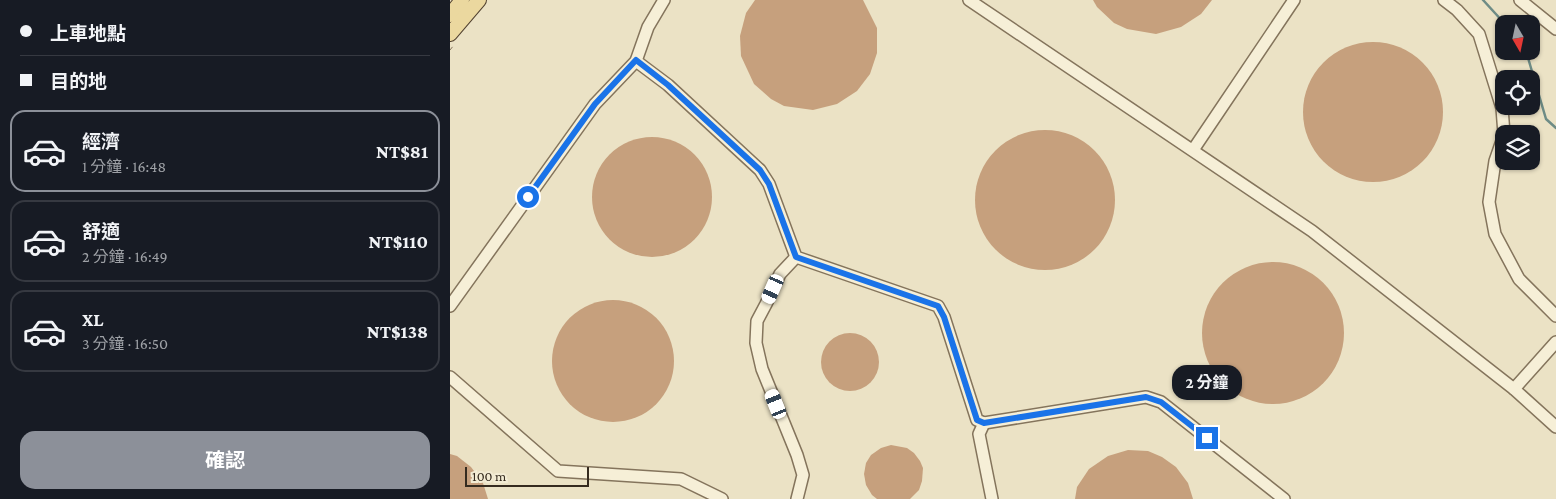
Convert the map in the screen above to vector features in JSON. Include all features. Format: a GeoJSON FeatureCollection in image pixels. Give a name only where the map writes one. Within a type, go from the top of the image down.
{"type":"FeatureCollection","features":[{"type":"Feature","properties":{"kind":"main road"},"geometry":{"type":"LineString","coordinates":[[450,15],[462,0]]}},
{"type":"Feature","properties":{"kind":"main road"},"geometry":{"type":"LineString","coordinates":[[450,34],[479,0]]}},
{"type":"Feature","properties":{"kind":"street"},"geometry":{"type":"LineString","coordinates":[[450,306],[595,104],[636,60],[648,26],[664,0]]}},
{"type":"Feature","properties":{"kind":"street"},"geometry":{"type":"LineString","coordinates":[[969,0],[1312,231],[1514,389],[1556,427]]}},
{"type":"Feature","properties":{"kind":"street"},"geometry":{"type":"LineString","coordinates":[[1193,150],[1294,0]]}},
{"type":"Feature","properties":{"kind":"street"},"geometry":{"type":"LineString","coordinates":[[1444,0],[1457,10],[1478,34],[1502,108],[1503,125]]}},
{"type":"Feature","properties":{"kind":"street"},"geometry":{"type":"LineString","coordinates":[[1520,0],[1556,29]]}},
{"type":"Feature","properties":{"kind":"street"},"geometry":{"type":"LineString","coordinates":[[636,60],[668,85],[760,170],[769,184],[796,257]]}},
{"type":"Feature","properties":{"kind":"street"},"geometry":{"type":"LineString","coordinates":[[1495,162],[1489,202],[1495,234],[1520,279],[1556,316]]}},
{"type":"Feature","properties":{"kind":"street"},"geometry":{"type":"LineString","coordinates":[[796,257],[938,306],[944,317],[977,420],[984,423],[1146,397],[1161,402],[1284,499]]}},
{"type":"Feature","properties":{"kind":"street"},"geometry":{"type":"LineString","coordinates":[[796,257],[780,274],[757,321],[756,343],[762,369],[797,455],[803,475],[798,499]]}},
{"type":"Feature","properties":{"kind":"street"},"geometry":{"type":"LineString","coordinates":[[1514,389],[1556,342]]}},
{"type":"Feature","properties":{"kind":"street"},"geometry":{"type":"LineString","coordinates":[[450,377],[558,472],[681,479],[722,499]]}},
{"type":"Feature","properties":{"kind":"street"},"geometry":{"type":"LineString","coordinates":[[984,423],[979,434],[992,499]]}},
{"type":"Feature","properties":{"kind":"building"},"geometry":{"type":"Polygon","coordinates":[[[755,0],[863,0],[877,28],[877,53],[870,74],[857,91],[837,104],[813,110],[784,106],[771,99],[754,84],[741,56],[740,36],[746,13],[755,0]]]}},
{"type":"Feature","properties":{"kind":"building"},"geometry":{"type":"Polygon","coordinates":[[[1093,0],[1212,0],[1201,14],[1181,27],[1156,34],[1127,29],[1114,23],[1097,7],[1093,0]]]}},
{"type":"Feature","properties":{"kind":"building"},"geometry":{"type":"Polygon","coordinates":[[[1373,42],[1387,43],[1400,47],[1423,62],[1438,85],[1442,98],[1442,126],[1438,139],[1423,162],[1400,177],[1387,181],[1373,182],[1359,181],[1346,177],[1323,162],[1308,139],[1304,126],[1303,112],[1304,98],[1308,85],[1323,62],[1346,47],[1359,43],[1373,42]]]}},
{"type":"Feature","properties":{"kind":"building"},"geometry":{"type":"Polygon","coordinates":[[[1045,130],[1072,136],[1084,142],[1094,151],[1103,161],[1109,173],[1115,200],[1109,227],[1103,239],[1094,249],[1084,258],[1072,264],[1045,270],[1018,264],[1006,258],[996,249],[987,239],[981,227],[975,200],[981,173],[987,161],[996,151],[1006,142],[1018,136],[1045,130]]]}},
{"type":"Feature","properties":{"kind":"building"},"geometry":{"type":"Polygon","coordinates":[[[652,137],[675,141],[695,154],[708,174],[712,197],[708,220],[695,240],[675,253],[652,257],[629,253],[609,240],[596,220],[592,197],[596,174],[609,154],[629,141],[652,137]]]}},
{"type":"Feature","properties":{"kind":"building"},"geometry":{"type":"Polygon","coordinates":[[[1273,262],[1287,263],[1300,267],[1313,274],[1323,283],[1332,293],[1339,306],[1343,319],[1343,347],[1339,360],[1332,373],[1323,383],[1313,392],[1300,399],[1287,403],[1273,404],[1259,403],[1246,399],[1233,392],[1223,383],[1214,373],[1207,360],[1203,347],[1202,333],[1203,319],[1207,306],[1214,293],[1223,283],[1233,274],[1246,267],[1259,263],[1273,262]]]}},
{"type":"Feature","properties":{"kind":"building"},"geometry":{"type":"Polygon","coordinates":[[[613,300],[625,301],[636,305],[647,310],[656,318],[664,327],[669,338],[673,349],[673,373],[669,384],[664,395],[656,404],[647,412],[636,417],[625,421],[613,422],[601,421],[590,417],[579,412],[570,404],[562,395],[557,384],[553,373],[552,361],[553,349],[557,338],[562,327],[570,318],[579,310],[590,305],[601,301],[613,300]]]}},
{"type":"Feature","properties":{"kind":"building"},"geometry":{"type":"Polygon","coordinates":[[[844,333],[856,333],[871,341],[879,356],[879,368],[871,383],[856,391],[844,391],[829,383],[821,368],[821,356],[829,341],[844,333]]]}},
{"type":"Feature","properties":{"kind":"building"},"geometry":{"type":"Polygon","coordinates":[[[891,445],[907,448],[914,453],[923,468],[919,490],[910,499],[877,499],[866,485],[864,474],[866,463],[871,455],[881,448],[891,445]]]}},
{"type":"Feature","properties":{"kind":"building"},"geometry":{"type":"Polygon","coordinates":[[[1128,450],[1148,451],[1162,457],[1176,467],[1188,483],[1193,499],[1075,499],[1077,487],[1089,469],[1108,456],[1128,450]]]}},
{"type":"Feature","properties":{"kind":"building"},"geometry":{"type":"Polygon","coordinates":[[[450,454],[457,456],[471,467],[483,483],[488,499],[450,499],[450,454]]]}},
{"type":"Feature","properties":{"kind":"waterway"},"geometry":{"type":"LineString","coordinates":[[1483,0],[1497,15]]}},
{"type":"Feature","properties":{"kind":"waterway"},"geometry":{"type":"LineString","coordinates":[[1529,60],[1546,119],[1556,128]]}},
{"type":"Feature","properties":{"kind":"route"},"geometry":{"type":"LineString","coordinates":[[528,197],[595,104],[636,60],[668,85],[760,170],[769,184],[796,257],[938,306],[944,317],[977,420],[984,423],[1146,397],[1161,402],[1207,438]]}}]}
